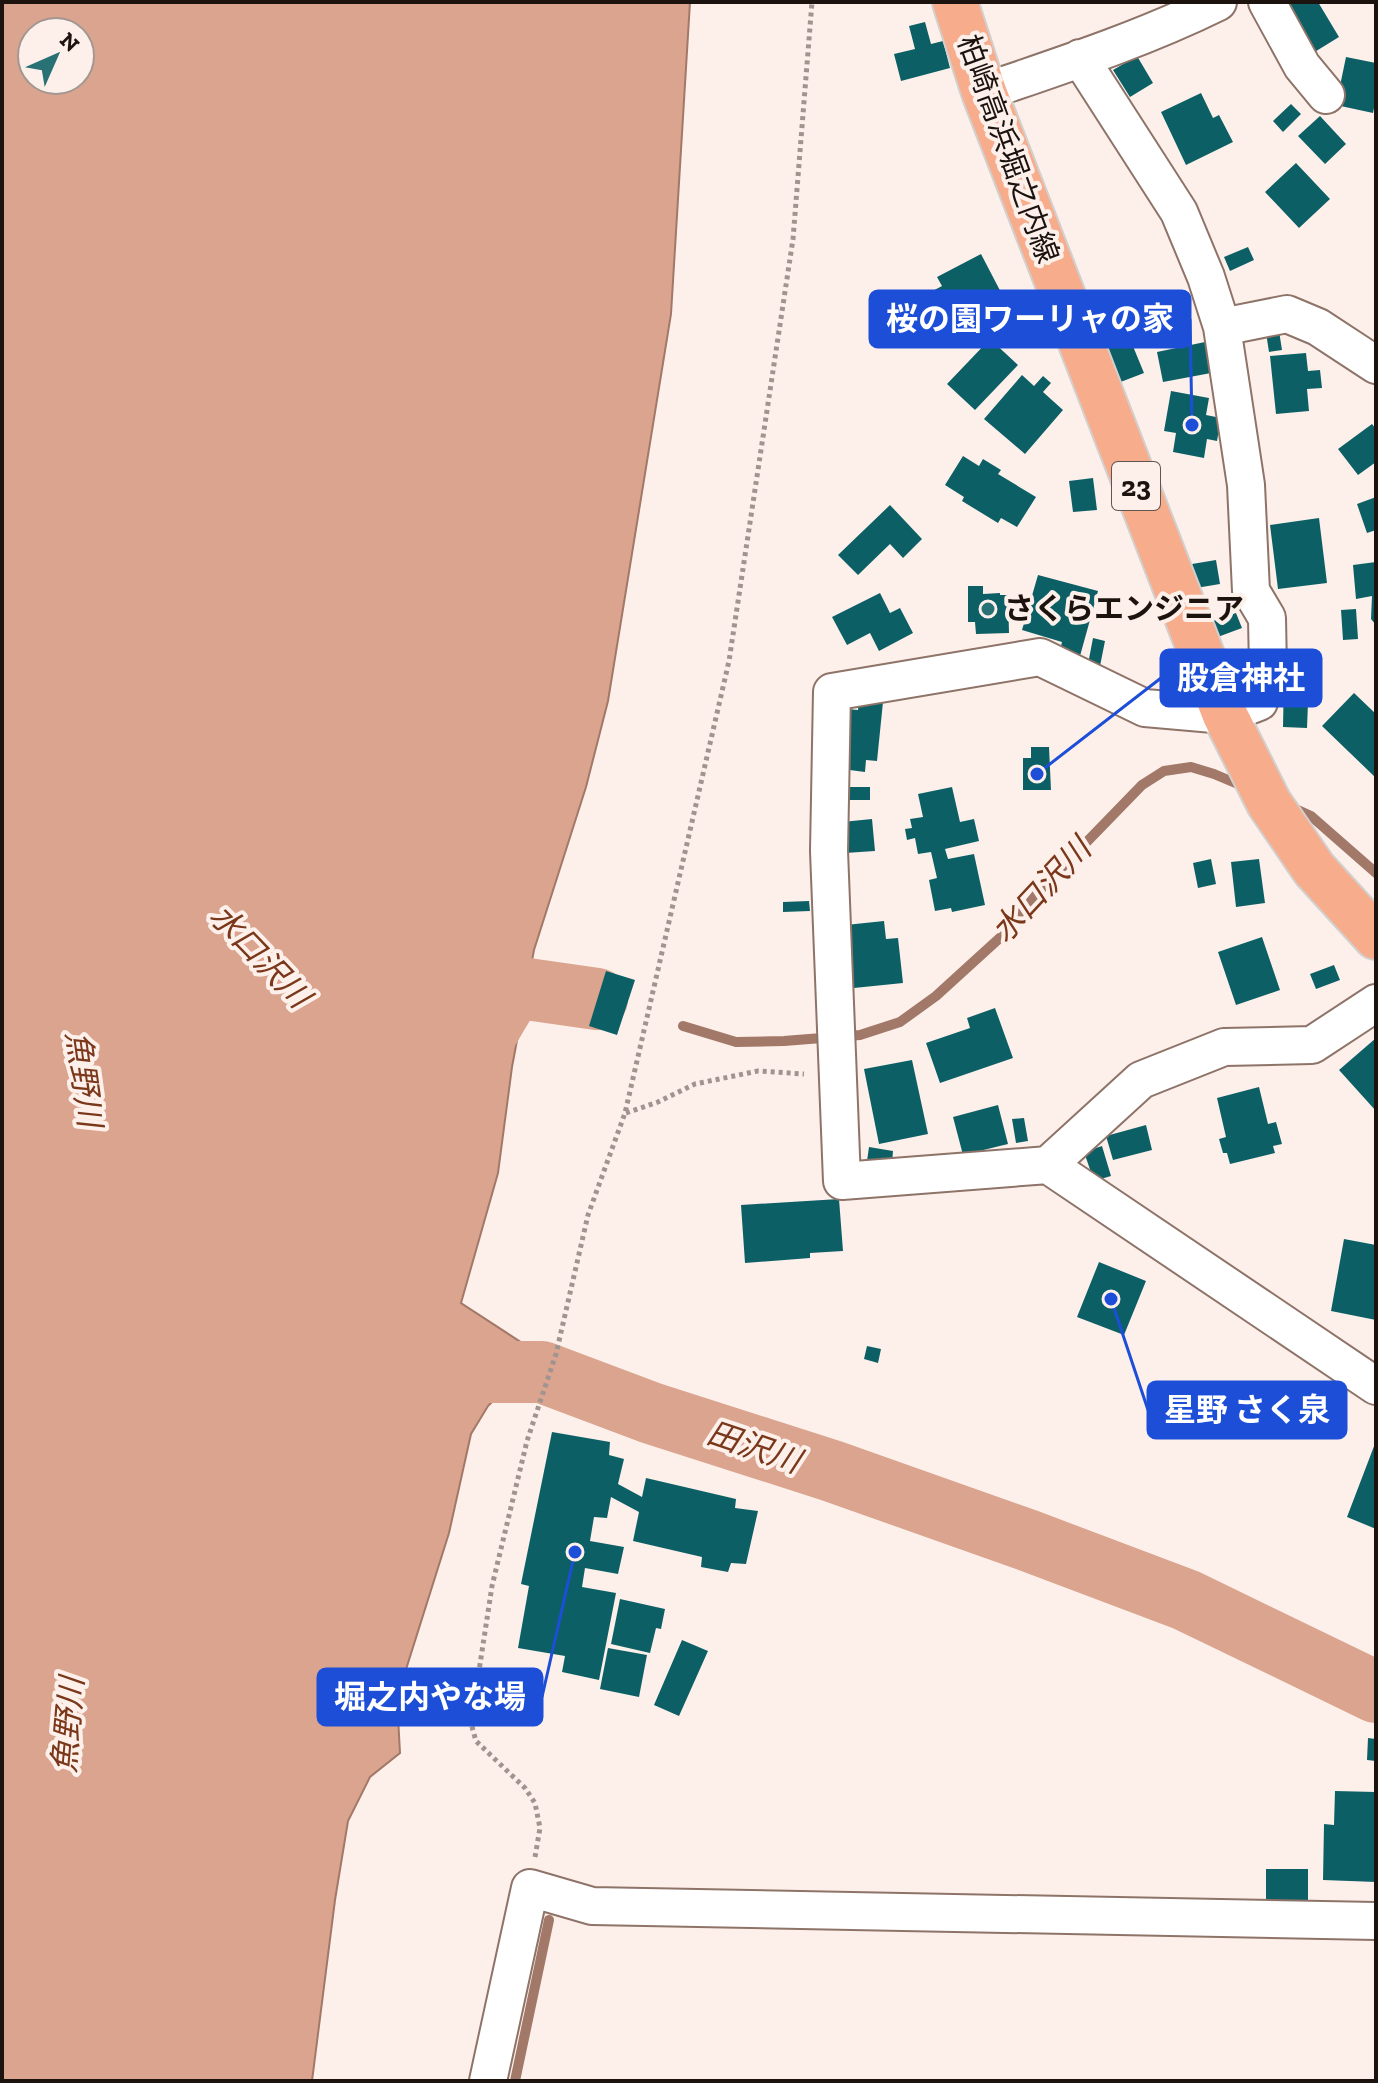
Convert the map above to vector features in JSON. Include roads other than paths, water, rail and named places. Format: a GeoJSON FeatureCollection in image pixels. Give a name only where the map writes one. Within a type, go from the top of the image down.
{"type":"FeatureCollection","features":[{"type":"Feature","properties":{"kind":"main road","name":"柏崎高浜堀之内線"},"geometry":{"type":"LineString","coordinates":[[955,2],[984,92],[1225,715],[1269,803],[1314,869],[1371,921]]}},
{"type":"Feature","properties":{"kind":"street"},"geometry":{"type":"LineString","coordinates":[[984,92],[1080,58],[1218,2]]}},
{"type":"Feature","properties":{"kind":"street"},"geometry":{"type":"LineString","coordinates":[[1267,2],[1302,66],[1326,95]]}},
{"type":"Feature","properties":{"kind":"street"},"geometry":{"type":"LineString","coordinates":[[1080,58],[1179,212],[1206,277],[1222,327],[1246,485],[1251,591],[1267,618],[1268,670],[1259,702],[1225,715],[1145,708],[1040,657],[832,692],[829,851],[842,1181],[1048,1165],[1141,1080],[1224,1047],[1312,1045],[1376,1003]]}},
{"type":"Feature","properties":{"kind":"street"},"geometry":{"type":"LineString","coordinates":[[1222,327],[1287,314],[1318,327],[1376,365]]}},
{"type":"Feature","properties":{"kind":"street"},"geometry":{"type":"LineString","coordinates":[[1048,1165],[1376,1386]]}},
{"type":"Feature","properties":{"kind":"street"},"geometry":{"type":"LineString","coordinates":[[488,2081],[530,1888],[592,1906],[1376,1921]]}},
{"type":"Feature","properties":{"kind":"water","name":"魚野川"},"geometry":{"type":"Polygon","coordinates":[[[2,2],[690,2],[671,314],[608,701],[586,787],[534,950],[512,1067],[498,1173],[461,1303],[536,1352],[527,1387],[501,1393],[488,1406],[471,1434],[449,1533],[397,1698],[400,1753],[370,1777],[348,1821],[312,2081],[2,2081],[2,2]]]}},
{"type":"Feature","properties":{"kind":"waterway","name":"水口沢川"},"geometry":{"type":"LineString","coordinates":[[683,1026],[736,1042],[860,1035],[900,1022],[936,996],[1003,935],[1042,888],[1142,785],[1164,771],[1191,767],[1245,787]]}},
{"type":"Feature","properties":{"kind":"waterway","name":"水口沢川"},"geometry":{"type":"LineString","coordinates":[[1289,806],[1311,816],[1376,873]]}},
{"type":"Feature","properties":{"kind":"waterway","name":"水口沢川"},"geometry":{"type":"LineString","coordinates":[[474,1048],[480,1044],[509,995],[527,989],[597,999]]}},
{"type":"Feature","properties":{"kind":"waterway","name":"田沢川"},"geometry":{"type":"LineString","coordinates":[[447,1372],[542,1372],[651,1413],[832,1471],[1186,1600],[1376,1692]]}},
{"type":"Feature","properties":{"kind":"waterway"},"geometry":{"type":"LineString","coordinates":[[515,2081],[549,1920]]}},
{"type":"Feature","properties":{"kind":"place","name":"桜の園ワーリャの家"},"geometry":{"type":"Point","coordinates":[1192,425]}},
{"type":"Feature","properties":{"kind":"place","name":"さくらエンジニア"},"geometry":{"type":"Point","coordinates":[988,609]}},
{"type":"Feature","properties":{"kind":"place","name":"股倉神社"},"geometry":{"type":"Point","coordinates":[1037,774]}},
{"type":"Feature","properties":{"kind":"place","name":"星野 さく泉"},"geometry":{"type":"Point","coordinates":[1111,1299]}},
{"type":"Feature","properties":{"kind":"place","name":"堀之内やな場"},"geometry":{"type":"Point","coordinates":[575,1552]}}]}
